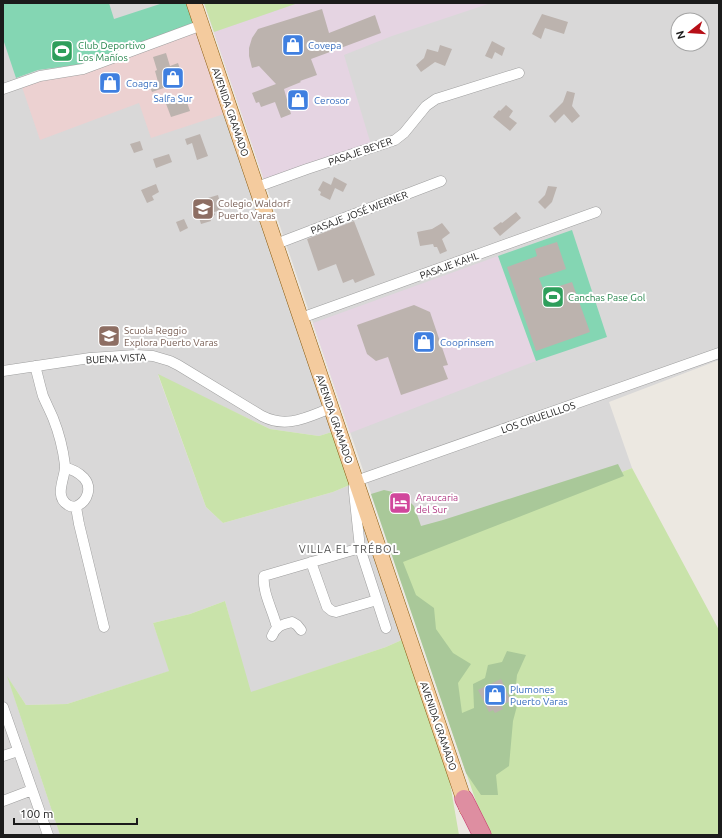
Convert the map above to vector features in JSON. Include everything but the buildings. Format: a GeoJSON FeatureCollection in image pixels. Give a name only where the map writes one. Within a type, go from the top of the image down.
{"type":"FeatureCollection","features":[{"type":"Feature","properties":{"kind":"highway"},"geometry":{"type":"LineString","coordinates":[[464,800],[482,835]]}},
{"type":"Feature","properties":{"kind":"main road","name":"AVENIDA GRAMADO"},"geometry":{"type":"LineString","coordinates":[[194,3],[475,835]]}},
{"type":"Feature","properties":{"kind":"street"},"geometry":{"type":"LineString","coordinates":[[3,89],[40,76],[83,69],[202,25]]}},
{"type":"Feature","properties":{"kind":"street","name":"PASAJE BEYER"},"geometry":{"type":"LineString","coordinates":[[257,187],[395,140],[404,133],[426,106],[436,99],[519,72]]}},
{"type":"Feature","properties":{"kind":"street","name":"PASAJE JOSÉ WERNER"},"geometry":{"type":"LineString","coordinates":[[276,244],[441,181]]}},
{"type":"Feature","properties":{"kind":"street","name":"PASAJE KAHL"},"geometry":{"type":"LineString","coordinates":[[301,318],[596,212]]}},
{"type":"Feature","properties":{"kind":"street","name":"LOS CIRUELILLOS"},"geometry":{"type":"LineString","coordinates":[[356,481],[719,353]]}},
{"type":"Feature","properties":{"kind":"street","name":"BUENA VISTA"},"geometry":{"type":"LineString","coordinates":[[3,370],[90,358],[145,355],[162,358],[178,365],[262,416],[274,421],[294,421],[331,408]]}},
{"type":"Feature","properties":{"kind":"street"},"geometry":{"type":"LineString","coordinates":[[35,366],[43,395],[59,434],[65,468],[61,485],[61,493],[64,502],[70,506],[76,507],[84,501],[88,493],[87,484],[84,478],[71,469],[65,468]]}},
{"type":"Feature","properties":{"kind":"street"},"geometry":{"type":"LineString","coordinates":[[356,481],[354,492],[360,548],[386,628]]}},
{"type":"Feature","properties":{"kind":"street"},"geometry":{"type":"LineString","coordinates":[[76,507],[104,627]]}},
{"type":"Feature","properties":{"kind":"street"},"geometry":{"type":"LineString","coordinates":[[278,627],[264,587],[264,576],[360,548]]}},
{"type":"Feature","properties":{"kind":"street"},"geometry":{"type":"LineString","coordinates":[[311,562],[327,607],[332,611],[336,612],[377,600]]}},
{"type":"Feature","properties":{"kind":"street"},"geometry":{"type":"LineString","coordinates":[[272,636],[278,627],[292,622],[298,625],[301,630]]}},
{"type":"Feature","properties":{"kind":"street"},"geometry":{"type":"LineString","coordinates":[[3,707],[48,835]]}},
{"type":"Feature","properties":{"kind":"street"},"geometry":{"type":"LineString","coordinates":[[3,756],[18,751]]}},
{"type":"Feature","properties":{"kind":"street"},"geometry":{"type":"LineString","coordinates":[[3,801],[32,790]]}},
{"type":"Feature","properties":{"kind":"shaded area"},"geometry":{"type":"Polygon","coordinates":[[[3,3],[188,3],[335,431],[319,436],[270,429],[158,375],[206,507],[223,523],[333,492],[352,484],[404,639],[386,647],[250,693],[225,601],[190,614],[153,623],[170,671],[67,704],[26,705],[8,678],[60,835],[3,835],[3,3]]]}},
{"type":"Feature","properties":{"kind":"shaded area"},"geometry":{"type":"Polygon","coordinates":[[[204,3],[719,3],[719,360],[609,402],[632,468],[394,561],[204,3]]]}},
{"type":"Feature","properties":{"kind":"shaded area"},"geometry":{"type":"Polygon","coordinates":[[[298,3],[491,3],[392,36],[344,55],[372,148],[265,183],[214,32],[298,3]]]}},
{"type":"Feature","properties":{"kind":"shaded area","name":"Coagra"},"geometry":{"type":"Polygon","coordinates":[[[198,29],[227,113],[151,138],[139,103],[40,140],[22,87],[39,80],[198,29]]]}},
{"type":"Feature","properties":{"kind":"shaded area","name":"Cooprinsem"},"geometry":{"type":"Polygon","coordinates":[[[498,256],[536,361],[350,433],[313,323],[498,256]]]}},
{"type":"Feature","properties":{"kind":"green space","name":"Club Deportivo Los Mañíos"},"geometry":{"type":"Polygon","coordinates":[[[3,3],[109,3],[114,19],[163,3],[188,3],[195,22],[83,64],[38,70],[16,78],[3,39],[3,3]]]}},
{"type":"Feature","properties":{"kind":"green space"},"geometry":{"type":"Polygon","coordinates":[[[204,3],[298,3],[214,32],[204,3]]]}},
{"type":"Feature","properties":{"kind":"green space","name":"Canchas Pase Gol"},"geometry":{"type":"Polygon","coordinates":[[[572,230],[607,337],[536,361],[498,256],[572,230]]]}},
{"type":"Feature","properties":{"kind":"green space"},"geometry":{"type":"Polygon","coordinates":[[[158,374],[270,429],[319,436],[335,431],[352,484],[333,492],[223,523],[206,507],[158,374]]]}},
{"type":"Feature","properties":{"kind":"green space"},"geometry":{"type":"Polygon","coordinates":[[[618,464],[624,476],[403,562],[416,595],[434,608],[436,629],[453,653],[471,664],[458,683],[462,713],[474,708],[473,684],[485,678],[488,665],[502,662],[507,651],[526,655],[517,675],[515,694],[517,706],[513,721],[509,766],[496,775],[498,795],[481,795],[466,773],[371,494],[384,490],[402,494],[414,506],[421,526],[618,464]]]}},
{"type":"Feature","properties":{"kind":"green space"},"geometry":{"type":"Polygon","coordinates":[[[632,468],[719,630],[719,835],[484,835],[484,825],[394,561],[632,468]]]}},
{"type":"Feature","properties":{"kind":"green space"},"geometry":{"type":"Polygon","coordinates":[[[225,601],[251,692],[386,647],[404,639],[446,760],[459,835],[60,835],[7,676],[26,705],[67,704],[169,671],[153,623],[190,614],[225,601]]]}},
{"type":"Feature","properties":{"kind":"place","name":"Covepa"},"geometry":{"type":"Point","coordinates":[293,45]}},
{"type":"Feature","properties":{"kind":"place","name":"Club Deportivo Los Mañíos"},"geometry":{"type":"Point","coordinates":[62,51]}},
{"type":"Feature","properties":{"kind":"place","name":"Salfa Sur"},"geometry":{"type":"Point","coordinates":[173,78]}},
{"type":"Feature","properties":{"kind":"place","name":"Coagra"},"geometry":{"type":"Point","coordinates":[110,83]}},
{"type":"Feature","properties":{"kind":"place","name":"Cerosor"},"geometry":{"type":"Point","coordinates":[298,100]}},
{"type":"Feature","properties":{"kind":"place","name":"Colegio Waldorf Puerto Varas"},"geometry":{"type":"Point","coordinates":[203,209]}},
{"type":"Feature","properties":{"kind":"place","name":"Canchas Pase Gol"},"geometry":{"type":"Point","coordinates":[553,297]}},
{"type":"Feature","properties":{"kind":"place","name":"Scuola Reggio Explora Puerto Varas"},"geometry":{"type":"Point","coordinates":[109,336]}},
{"type":"Feature","properties":{"kind":"place","name":"Cooprinsem"},"geometry":{"type":"Point","coordinates":[424,342]}},
{"type":"Feature","properties":{"kind":"place","name":"Araucaria del Sur"},"geometry":{"type":"Point","coordinates":[400,503]}},
{"type":"Feature","properties":{"kind":"place","name":"Plumones Puerto Varas"},"geometry":{"type":"Point","coordinates":[495,695]}},
{"type":"Feature","properties":{"kind":"district","name":"VILLA EL TRÉBOL"},"geometry":{"type":"Point","coordinates":[349,549]}}]}
